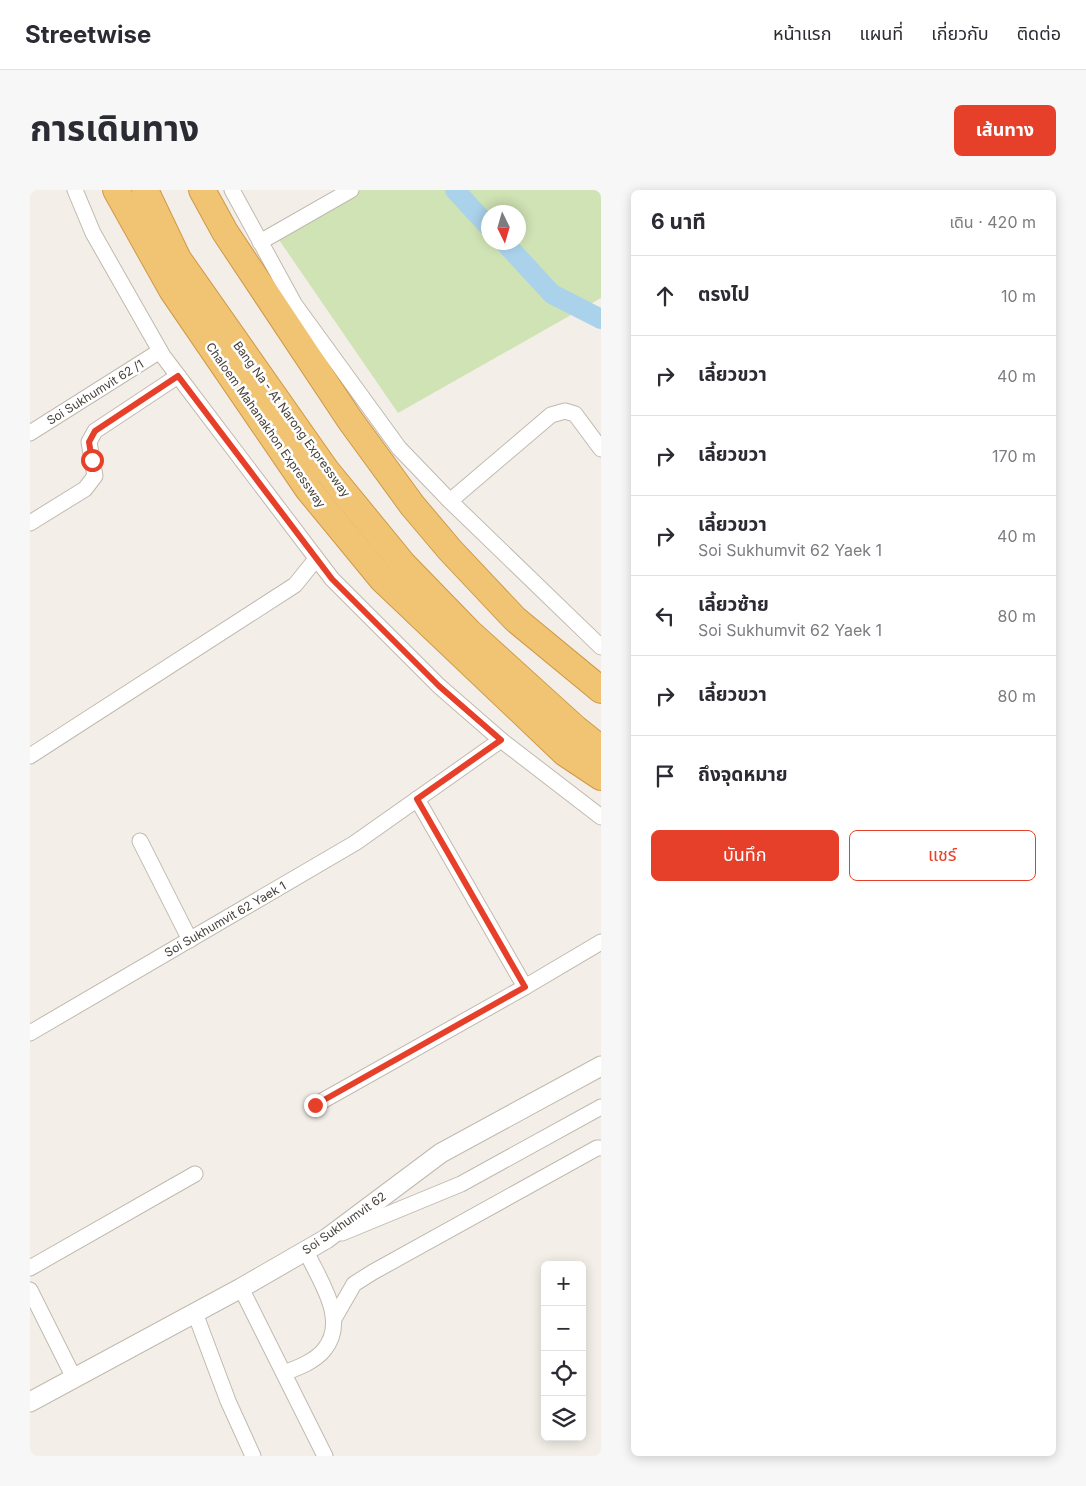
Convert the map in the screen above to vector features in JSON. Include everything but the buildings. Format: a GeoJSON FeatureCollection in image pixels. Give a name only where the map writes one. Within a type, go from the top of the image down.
{"type":"FeatureCollection","features":[{"type":"Feature","properties":{"kind":"highway","name":"Chaloem Mahanakhon Expressway"},"geometry":{"type":"LineString","coordinates":[[116,190],[172,290],[308,489],[376,572],[564,753],[601,777]]}},
{"type":"Feature","properties":{"kind":"highway","name":"Bang Na - At Narong Expressway"},"geometry":{"type":"LineString","coordinates":[[145,190],[178,259],[332,477],[403,564],[469,632],[576,729],[601,748]]}},
{"type":"Feature","properties":{"kind":"highway"},"geometry":{"type":"LineString","coordinates":[[161,190],[196,261],[380,523],[455,604],[531,672],[601,726]]}},
{"type":"Feature","properties":{"kind":"highway"},"geometry":{"type":"LineString","coordinates":[[202,190],[225,232],[350,420],[412,505],[450,550],[515,620],[601,690]]}},
{"type":"Feature","properties":{"kind":"street"},"geometry":{"type":"LineString","coordinates":[[75,190],[93,233],[160,351],[332,579],[439,686],[501,740],[601,817]]}},
{"type":"Feature","properties":{"kind":"street"},"geometry":{"type":"LineString","coordinates":[[232,190],[296,305],[394,440],[450,501],[601,647]]}},
{"type":"Feature","properties":{"kind":"street"},"geometry":{"type":"LineString","coordinates":[[260,242],[351,190]]}},
{"type":"Feature","properties":{"kind":"street","name":"Soi Sukhumvit 62 /1"},"geometry":{"type":"LineString","coordinates":[[32,427],[160,351]]}},
{"type":"Feature","properties":{"kind":"street"},"geometry":{"type":"LineString","coordinates":[[30,523],[85,489],[95,476],[89,442],[95,431],[178,376]]}},
{"type":"Feature","properties":{"kind":"street"},"geometry":{"type":"LineString","coordinates":[[450,501],[551,415],[565,411],[575,414],[601,449]]}},
{"type":"Feature","properties":{"kind":"street"},"geometry":{"type":"LineString","coordinates":[[30,756],[295,585],[316,559]]}},
{"type":"Feature","properties":{"kind":"street","name":"Soi Sukhumvit 62 Yaek 1"},"geometry":{"type":"LineString","coordinates":[[30,1033],[355,843],[501,740]]}},
{"type":"Feature","properties":{"kind":"street"},"geometry":{"type":"LineString","coordinates":[[417,799],[525,987]]}},
{"type":"Feature","properties":{"kind":"street"},"geometry":{"type":"LineString","coordinates":[[140,841],[190,940]]}},
{"type":"Feature","properties":{"kind":"street"},"geometry":{"type":"LineString","coordinates":[[315,1105],[601,942]]}},
{"type":"Feature","properties":{"kind":"street","name":"Soi Sukhumvit 62"},"geometry":{"type":"LineString","coordinates":[[30,1402],[306,1251],[326,1239],[441,1152],[601,1066]]}},
{"type":"Feature","properties":{"kind":"street"},"geometry":{"type":"LineString","coordinates":[[326,1239],[461,1184],[601,1107]]}},
{"type":"Feature","properties":{"kind":"street"},"geometry":{"type":"LineString","coordinates":[[284,1374],[307,1363],[324,1351],[333,1336],[335,1317],[354,1284],[597,1148],[601,1148]]}},
{"type":"Feature","properties":{"kind":"street"},"geometry":{"type":"LineString","coordinates":[[30,1268],[194,1174]]}},
{"type":"Feature","properties":{"kind":"street"},"geometry":{"type":"LineString","coordinates":[[306,1251],[335,1317]]}},
{"type":"Feature","properties":{"kind":"street"},"geometry":{"type":"LineString","coordinates":[[241,1288],[325,1456]]}},
{"type":"Feature","properties":{"kind":"street"},"geometry":{"type":"LineString","coordinates":[[30,1290],[74,1378]]}},
{"type":"Feature","properties":{"kind":"street"},"geometry":{"type":"LineString","coordinates":[[195,1313],[228,1401],[253,1456]]}},
{"type":"Feature","properties":{"kind":"green space"},"geometry":{"type":"Polygon","coordinates":[[[361,190],[601,190],[601,298],[398,413],[277,237],[361,190]]]}},
{"type":"Feature","properties":{"kind":"waterway"},"geometry":{"type":"LineString","coordinates":[[455,190],[481,218]]}},
{"type":"Feature","properties":{"kind":"waterway"},"geometry":{"type":"LineString","coordinates":[[511,250],[552,294],[601,319]]}},
{"type":"Feature","properties":{"kind":"route"},"geometry":{"type":"LineString","coordinates":[[92,460],[89,442],[95,431],[178,376],[332,579],[439,686],[501,740],[417,799],[525,987],[315,1105]]}}]}
